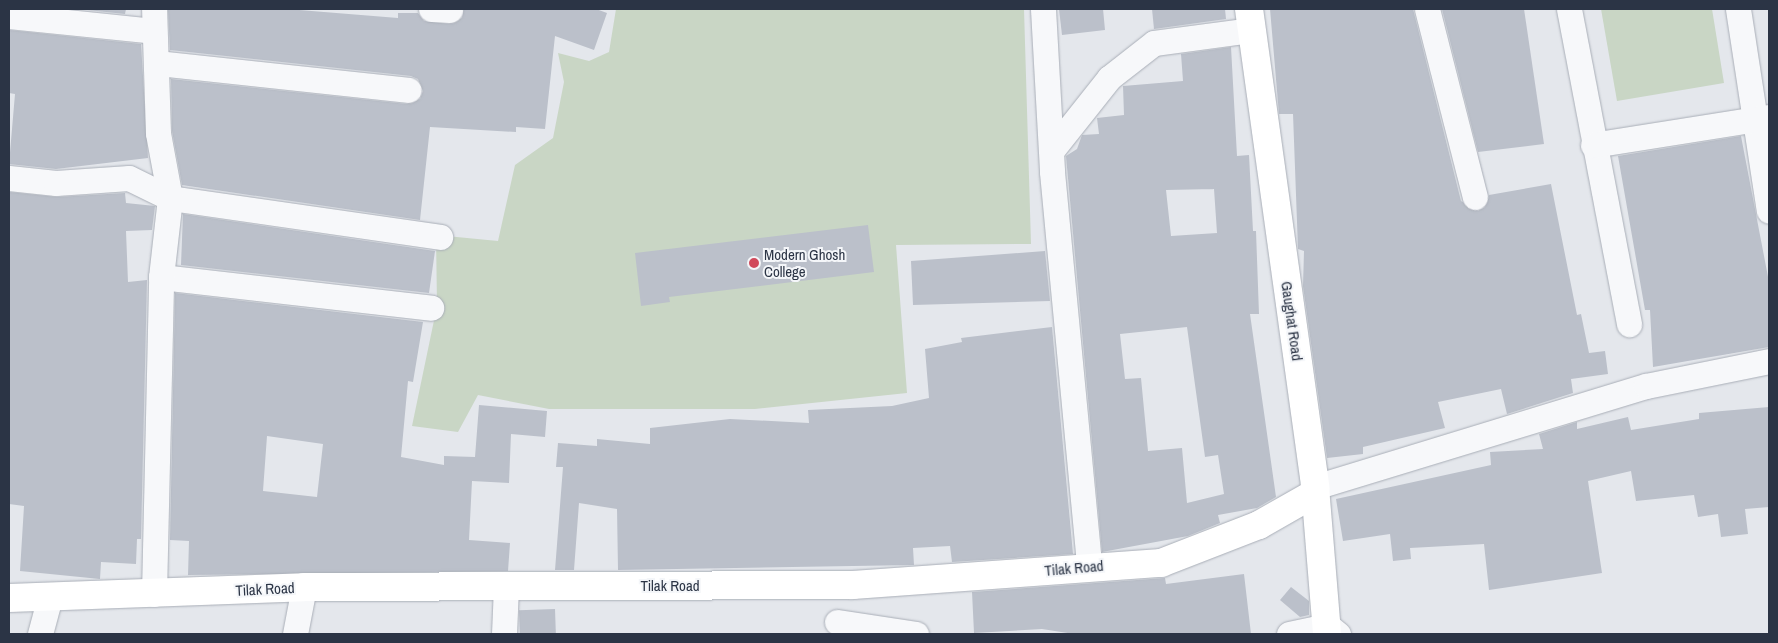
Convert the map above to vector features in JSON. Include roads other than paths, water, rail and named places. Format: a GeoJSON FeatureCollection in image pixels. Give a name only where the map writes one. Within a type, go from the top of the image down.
{"type":"FeatureCollection","features":[{"type":"Feature","properties":{"kind":"main road","name":"Gaughat Road"},"geometry":{"type":"LineString","coordinates":[[1251,19],[1315,490],[1331,631]]}},
{"type":"Feature","properties":{"kind":"main road","name":"Tilak Road"},"geometry":{"type":"LineString","coordinates":[[9,598],[304,587],[853,585],[1089,566],[1161,563],[1259,526],[1315,490]]}},
{"type":"Feature","properties":{"kind":"street"},"geometry":{"type":"LineString","coordinates":[[1043,9],[1052,150],[1089,566]]}},
{"type":"Feature","properties":{"kind":"street"},"geometry":{"type":"LineString","coordinates":[[1427,9],[1474,197]]}},
{"type":"Feature","properties":{"kind":"street"},"geometry":{"type":"LineString","coordinates":[[1569,9],[1593,145],[1629,324]]}},
{"type":"Feature","properties":{"kind":"street"},"geometry":{"type":"LineString","coordinates":[[1738,9],[1762,118],[1769,211]]}},
{"type":"Feature","properties":{"kind":"street"},"geometry":{"type":"LineString","coordinates":[[9,16],[154,20],[158,134],[170,198],[161,277],[154,594]]}},
{"type":"Feature","properties":{"kind":"street"},"geometry":{"type":"LineString","coordinates":[[1052,150],[1109,78],[1154,43],[1251,19]]}},
{"type":"Feature","properties":{"kind":"street"},"geometry":{"type":"LineString","coordinates":[[157,63],[409,90]]}},
{"type":"Feature","properties":{"kind":"street"},"geometry":{"type":"LineString","coordinates":[[1593,145],[1762,118]]}},
{"type":"Feature","properties":{"kind":"street"},"geometry":{"type":"LineString","coordinates":[[9,178],[56,184],[129,178],[170,198],[440,237]]}},
{"type":"Feature","properties":{"kind":"street"},"geometry":{"type":"LineString","coordinates":[[161,277],[431,308]]}},
{"type":"Feature","properties":{"kind":"street"},"geometry":{"type":"LineString","coordinates":[[1315,490],[1646,386],[1769,361]]}},
{"type":"Feature","properties":{"kind":"street"},"geometry":{"type":"LineString","coordinates":[[853,585],[836,628],[916,634]]}},
{"type":"Feature","properties":{"kind":"street"},"geometry":{"type":"LineString","coordinates":[[295,634],[304,587]]}},
{"type":"Feature","properties":{"kind":"street"},"geometry":{"type":"LineString","coordinates":[[504,634],[506,587]]}},
{"type":"Feature","properties":{"kind":"street"},"geometry":{"type":"LineString","coordinates":[[40,634],[50,596]]}},
{"type":"Feature","properties":{"kind":"street"},"geometry":{"type":"LineString","coordinates":[[1289,634],[1331,631]]}},
{"type":"Feature","properties":{"kind":"place","name":"Modern Ghosh College"},"geometry":{"type":"Point","coordinates":[754,263]}}]}
